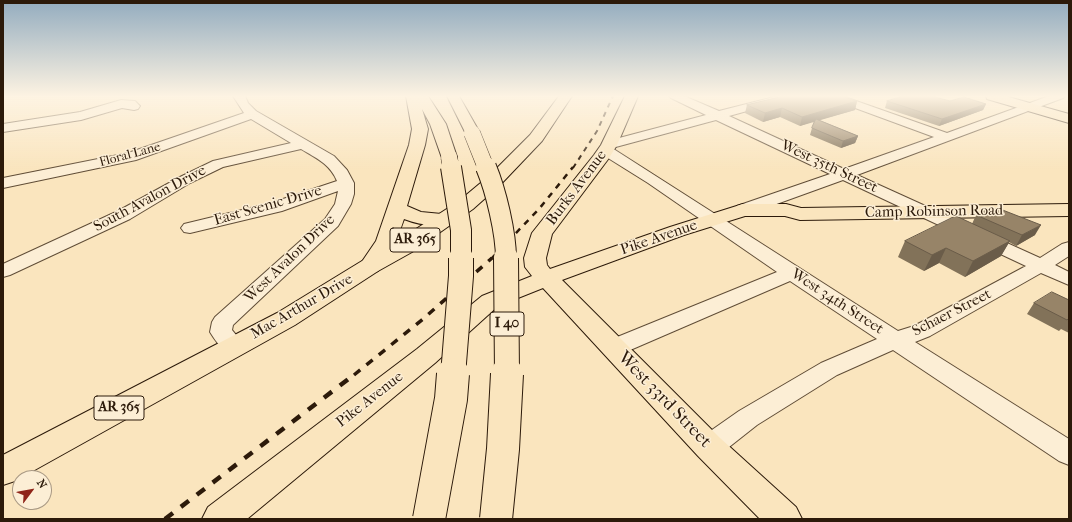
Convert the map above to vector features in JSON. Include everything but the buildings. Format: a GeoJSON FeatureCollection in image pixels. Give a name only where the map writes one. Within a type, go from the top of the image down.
{"type":"FeatureCollection","features":[{"type":"Feature","properties":{"kind":"main road"},"geometry":{"type":"LineString","coordinates":[[370,266],[386,241],[393,221],[414,156],[420,129],[418,120]]}},
{"type":"Feature","properties":{"kind":"main road"},"geometry":{"type":"LineString","coordinates":[[429,519],[451,399],[461,276],[461,230],[456,192],[449,157],[436,120]]}},
{"type":"Feature","properties":{"kind":"main road","name":"I 40"},"geometry":{"type":"LineString","coordinates":[[466,120],[487,170],[497,204],[506,251],[507,373],[503,449],[496,519]]}},
{"type":"Feature","properties":{"kind":"main road","name":"Mac Arthur Drive"},"geometry":{"type":"LineString","coordinates":[[3,471],[286,319],[370,266],[404,247],[466,205],[496,180],[521,154],[548,120]]}},
{"type":"Feature","properties":{"kind":"main road","name":"Burks Avenue"},"geometry":{"type":"LineString","coordinates":[[546,278],[538,270],[535,262],[542,233],[601,158],[620,120]]}},
{"type":"Feature","properties":{"kind":"main road"},"geometry":{"type":"LineString","coordinates":[[396,208],[416,218],[445,219]]}},
{"type":"Feature","properties":{"kind":"main road","name":"Pike Avenue"},"geometry":{"type":"LineString","coordinates":[[220,519],[426,356],[490,301],[546,278],[677,231],[717,220],[743,210]]}},
{"type":"Feature","properties":{"kind":"main road","name":"Camp Robinson Road"},"geometry":{"type":"LineString","coordinates":[[743,210],[786,210],[800,214],[1069,210]]}},
{"type":"Feature","properties":{"kind":"main road","name":"Camp Robinson Road"},"geometry":{"type":"LineString","coordinates":[[717,220],[792,219],[800,214]]}},
{"type":"Feature","properties":{"kind":"main road"},"geometry":{"type":"LineString","coordinates":[[490,301],[542,233]]}},
{"type":"Feature","properties":{"kind":"main road","name":"West 33rd Street"},"geometry":{"type":"LineString","coordinates":[[546,278],[709,447],[784,519]]}},
{"type":"Feature","properties":{"kind":"street"},"geometry":{"type":"LineString","coordinates":[[3,128],[53,120]]}},
{"type":"Feature","properties":{"kind":"street","name":"Floral Lane"},"geometry":{"type":"LineString","coordinates":[[3,183],[131,157],[234,120]]}},
{"type":"Feature","properties":{"kind":"street"},"geometry":{"type":"LineString","coordinates":[[263,120],[329,159],[336,165],[343,175],[346,183]]}},
{"type":"Feature","properties":{"kind":"street"},"geometry":{"type":"LineString","coordinates":[[607,148],[700,120]]}},
{"type":"Feature","properties":{"kind":"street","name":"West 35th Street"},"geometry":{"type":"LineString","coordinates":[[730,120],[1069,279]]}},
{"type":"Feature","properties":{"kind":"street"},"geometry":{"type":"LineString","coordinates":[[900,120],[946,137]]}},
{"type":"Feature","properties":{"kind":"street","name":"Pike Avenue"},"geometry":{"type":"LineString","coordinates":[[743,210],[992,120]]}},
{"type":"Feature","properties":{"kind":"street","name":"South Avalon Drive"},"geometry":{"type":"LineString","coordinates":[[3,271],[124,215],[185,180],[218,164],[304,144]]}},
{"type":"Feature","properties":{"kind":"street","name":"West 34th Street"},"geometry":{"type":"LineString","coordinates":[[607,148],[653,180],[717,220],[792,273],[1069,453]]}},
{"type":"Feature","properties":{"kind":"street","name":"East Scenic Drive"},"geometry":{"type":"LineString","coordinates":[[190,228],[276,207],[346,183]]}},
{"type":"Feature","properties":{"kind":"street","name":"West Avalon Drive"},"geometry":{"type":"LineString","coordinates":[[234,346],[221,332],[223,322],[332,222],[343,204],[346,194],[346,183]]}},
{"type":"Feature","properties":{"kind":"street","name":"Schaer Street"},"geometry":{"type":"LineString","coordinates":[[709,447],[748,418],[829,369],[895,340],[922,331],[1040,266],[1069,248]]}},
{"type":"Feature","properties":{"kind":"street"},"geometry":{"type":"LineString","coordinates":[[613,348],[792,273]]}},
{"type":"Feature","properties":{"kind":"railway"},"geometry":{"type":"LineString","coordinates":[[573,168],[597,131],[602,120]]}},
{"type":"Feature","properties":{"kind":"railway"},"geometry":{"type":"LineString","coordinates":[[492,258],[539,209],[573,167]]}},
{"type":"Feature","properties":{"kind":"railway"},"geometry":{"type":"LineString","coordinates":[[354,375],[423,319],[492,258]]}},
{"type":"Feature","properties":{"kind":"railway"},"geometry":{"type":"LineString","coordinates":[[165,519],[355,374]]}}]}
